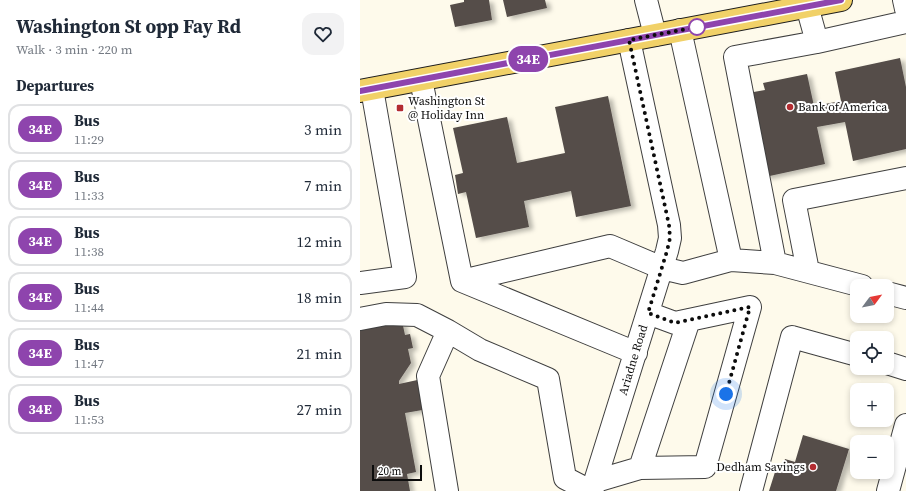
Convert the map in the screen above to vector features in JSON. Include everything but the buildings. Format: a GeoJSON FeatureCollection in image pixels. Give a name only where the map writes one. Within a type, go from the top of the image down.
{"type":"FeatureCollection","features":[{"type":"Feature","properties":{"kind":"main road"},"geometry":{"type":"LineString","coordinates":[[366,90],[841,0]]}},
{"type":"Feature","properties":{"kind":"street"},"geometry":{"type":"LineString","coordinates":[[646,0],[655,35]]}},
{"type":"Feature","properties":{"kind":"street"},"geometry":{"type":"LineString","coordinates":[[904,0],[906,9]]}},
{"type":"Feature","properties":{"kind":"street"},"geometry":{"type":"LineString","coordinates":[[807,6],[817,42]]}},
{"type":"Feature","properties":{"kind":"street"},"geometry":{"type":"LineString","coordinates":[[775,262],[735,57],[817,42],[906,22]]}},
{"type":"Feature","properties":{"kind":"street"},"geometry":{"type":"LineString","coordinates":[[680,30],[731,260]]}},
{"type":"Feature","properties":{"kind":"street","name":"Ariadne Road"},"geometry":{"type":"LineString","coordinates":[[593,488],[636,353],[670,238],[669,225],[629,40]]}},
{"type":"Feature","properties":{"kind":"street"},"geometry":{"type":"LineString","coordinates":[[421,80],[462,281]]}},
{"type":"Feature","properties":{"kind":"street"},"geometry":{"type":"LineString","coordinates":[[360,283],[405,277],[366,90]]}},
{"type":"Feature","properties":{"kind":"street"},"geometry":{"type":"LineString","coordinates":[[808,271],[794,200],[906,178]]}},
{"type":"Feature","properties":{"kind":"street"},"geometry":{"type":"LineString","coordinates":[[462,281],[610,246],[662,268],[683,273],[731,260],[775,262],[850,283]]}},
{"type":"Feature","properties":{"kind":"street"},"geometry":{"type":"LineString","coordinates":[[462,281],[636,353]]}},
{"type":"Feature","properties":{"kind":"street"},"geometry":{"type":"LineString","coordinates":[[894,295],[906,298]]}},
{"type":"Feature","properties":{"kind":"street"},"geometry":{"type":"LineString","coordinates":[[360,319],[386,314],[417,315],[480,350],[548,379],[559,485],[593,488],[640,468],[705,467],[750,307],[675,323],[648,313]]}},
{"type":"Feature","properties":{"kind":"street"},"geometry":{"type":"LineString","coordinates":[[640,468],[689,320]]}},
{"type":"Feature","properties":{"kind":"street"},"geometry":{"type":"LineString","coordinates":[[447,491],[428,376],[448,331]]}},
{"type":"Feature","properties":{"kind":"street"},"geometry":{"type":"LineString","coordinates":[[751,491],[792,337],[850,353]]}},
{"type":"Feature","properties":{"kind":"street"},"geometry":{"type":"LineString","coordinates":[[894,366],[906,369]]}},
{"type":"Feature","properties":{"kind":"street"},"geometry":{"type":"LineString","coordinates":[[888,491],[906,425]]}},
{"type":"Feature","properties":{"kind":"bus line","name":"34E"},"geometry":{"type":"LineString","coordinates":[[360,91],[841,0]]}},
{"type":"Feature","properties":{"kind":"place","name":"Bank of America"},"geometry":{"type":"Point","coordinates":[790,107]}},
{"type":"Feature","properties":{"kind":"place","name":"Washington St @ Holiday Inn"},"geometry":{"type":"Point","coordinates":[400,108]}},
{"type":"Feature","properties":{"kind":"place","name":"Dedham Savings"},"geometry":{"type":"Point","coordinates":[813,467]}},
{"type":"Feature","properties":{"kind":"route"},"geometry":{"type":"LineString","coordinates":[[697,27],[629,40],[669,225],[670,238],[648,313],[675,323],[750,307],[726,394]]}}]}
